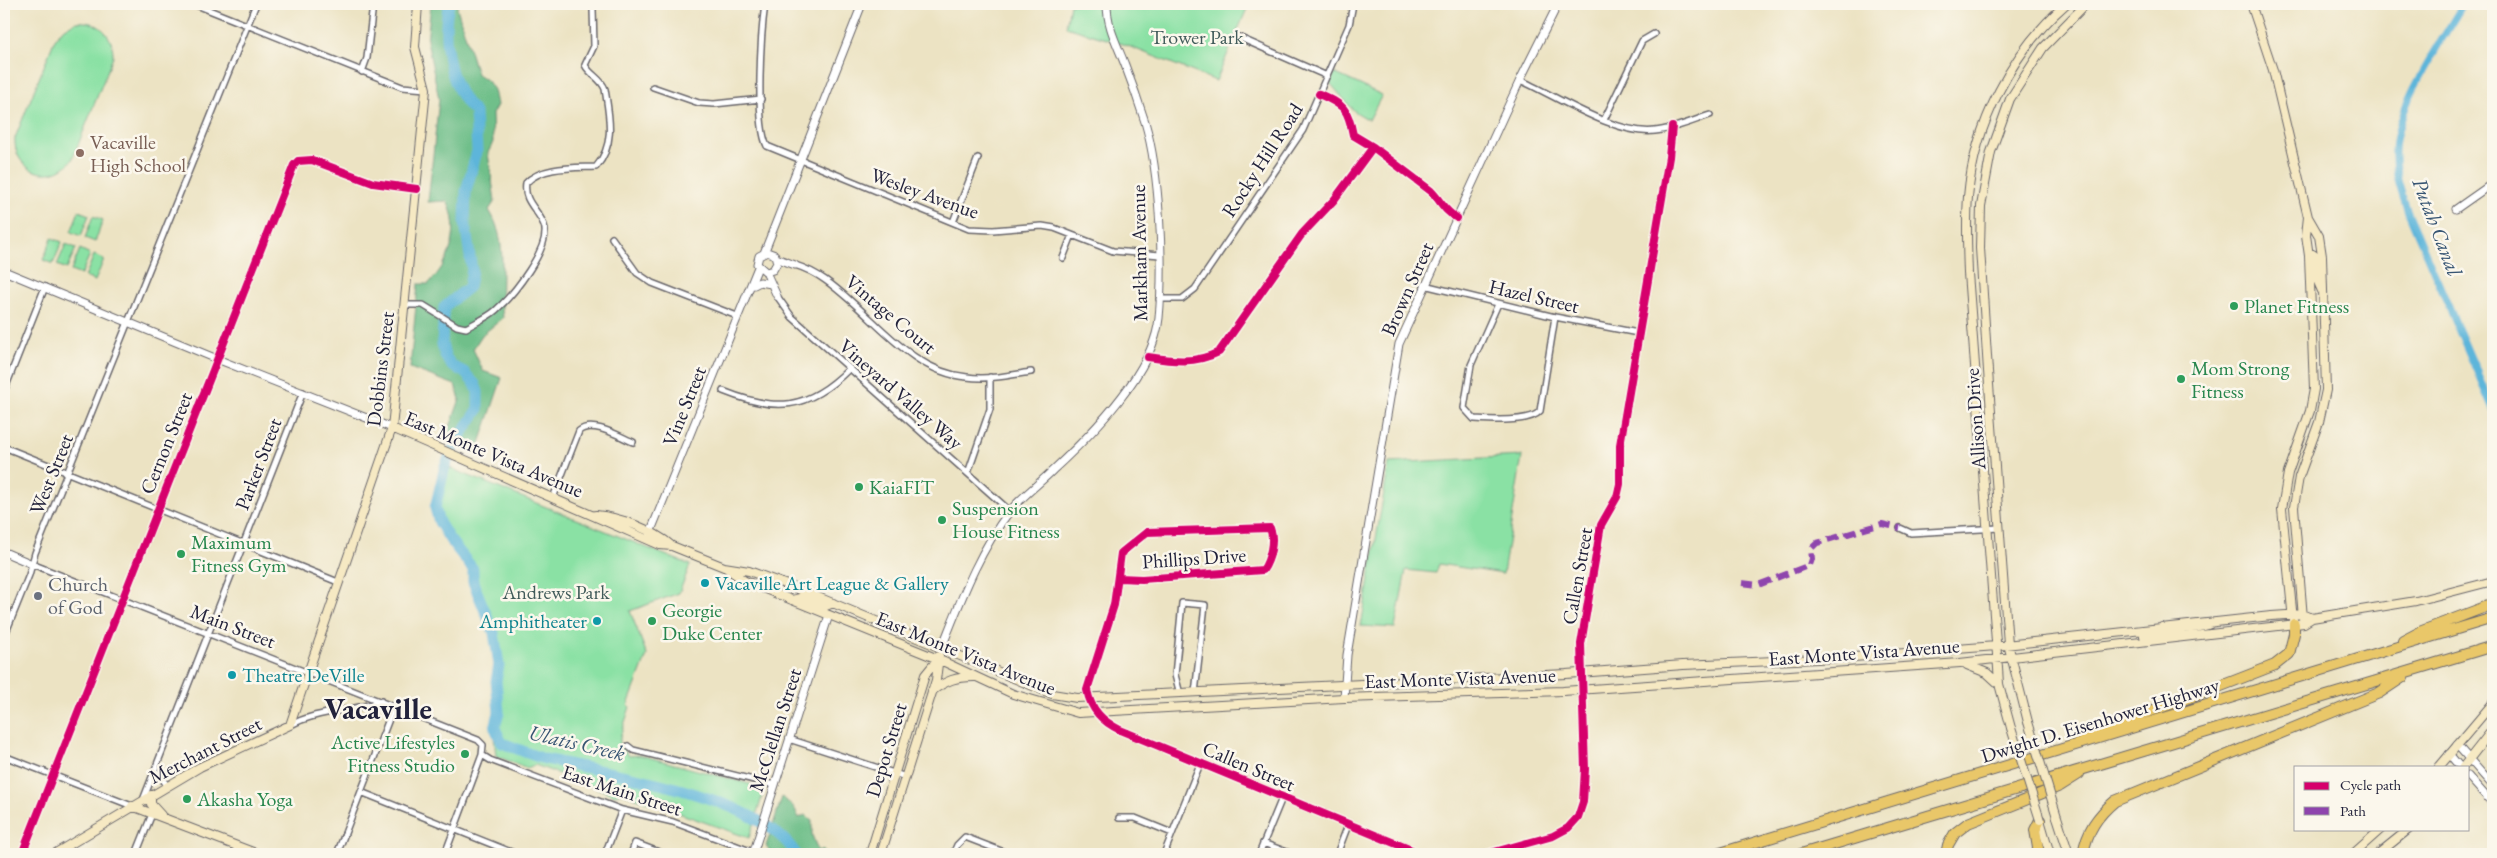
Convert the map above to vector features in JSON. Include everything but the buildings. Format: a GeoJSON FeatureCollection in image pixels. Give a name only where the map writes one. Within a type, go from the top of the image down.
{"type":"FeatureCollection","features":[{"type":"Feature","properties":{"kind":"highway"},"geometry":{"type":"LineString","coordinates":[[2382,652],[2422,631],[2493,604]]}},
{"type":"Feature","properties":{"kind":"highway","name":"Dwight D. Eisenhower Highway"},"geometry":{"type":"LineString","coordinates":[[1717,854],[2493,618]]}},
{"type":"Feature","properties":{"kind":"highway"},"geometry":{"type":"LineString","coordinates":[[2074,746],[2099,729],[2275,665],[2289,654],[2297,621]]}},
{"type":"Feature","properties":{"kind":"highway","name":"Dwight D. Eisenhower Highway"},"geometry":{"type":"LineString","coordinates":[[1801,854],[2493,646]]}},
{"type":"Feature","properties":{"kind":"highway"},"geometry":{"type":"LineString","coordinates":[[2083,854],[2087,835],[2095,820],[2114,801],[2379,693],[2412,671]]}},
{"type":"Feature","properties":{"kind":"highway"},"geometry":{"type":"LineString","coordinates":[[1946,854],[1955,833],[1968,822],[2060,786],[2083,770]]}},
{"type":"Feature","properties":{"kind":"highway"},"geometry":{"type":"LineString","coordinates":[[2039,854],[2035,830],[2040,820]]}},
{"type":"Feature","properties":{"kind":"main road","name":"Dobbins Street"},"geometry":{"type":"LineString","coordinates":[[290,725],[392,428],[426,89],[415,47],[418,4]]}},
{"type":"Feature","properties":{"kind":"main road","name":"Allison Drive"},"geometry":{"type":"LineString","coordinates":[[2050,854],[1999,684],[1966,231],[1968,195],[1982,130],[1992,106],[2021,54],[2040,30],[2066,4]]}},
{"type":"Feature","properties":{"kind":"main road","name":"Allison Drive"},"geometry":{"type":"LineString","coordinates":[[2068,854],[2028,722],[2008,644],[1980,248],[1984,179],[1996,134],[2010,99],[2043,48],[2086,4]]}},
{"type":"Feature","properties":{"kind":"main road"},"geometry":{"type":"LineString","coordinates":[[2251,4],[2273,70],[2308,217],[2319,236],[2325,351],[2324,401],[2296,489],[2294,514],[2303,614]]}},
{"type":"Feature","properties":{"kind":"main road"},"geometry":{"type":"LineString","coordinates":[[2297,621],[2283,530],[2282,499],[2288,473],[2305,426],[2314,390],[2309,252],[2306,235],[2308,217]]}},
{"type":"Feature","properties":{"kind":"main road"},"geometry":{"type":"LineString","coordinates":[[2309,252],[2314,255],[2319,287],[2323,292]]}},
{"type":"Feature","properties":{"kind":"main road"},"geometry":{"type":"LineString","coordinates":[[2311,304],[2317,318],[2318,347],[2325,351]]}},
{"type":"Feature","properties":{"kind":"main road"},"geometry":{"type":"LineString","coordinates":[[2314,356],[2325,351]]}},
{"type":"Feature","properties":{"kind":"main road"},"geometry":{"type":"LineString","coordinates":[[2314,356],[2320,362],[2321,392],[2324,401]]}},
{"type":"Feature","properties":{"kind":"main road"},"geometry":{"type":"LineString","coordinates":[[2303,465],[2298,460],[2306,437],[2305,426]]}},
{"type":"Feature","properties":{"kind":"main road","name":"East Monte Vista Avenue"},"geometry":{"type":"LineString","coordinates":[[392,428],[596,515],[606,523],[660,545],[672,546]]}},
{"type":"Feature","properties":{"kind":"main road","name":"East Monte Vista Avenue"},"geometry":{"type":"LineString","coordinates":[[596,515],[609,516],[662,538],[672,546],[724,567],[745,581],[938,659],[1013,694],[1078,713],[1344,698],[1582,689],[1960,663],[2163,640],[2297,621],[2416,601],[2493,581]]}},
{"type":"Feature","properties":{"kind":"main road","name":"East Monte Vista Avenue"},"geometry":{"type":"LineString","coordinates":[[724,567],[749,571],[833,603],[1052,694],[1089,698],[1840,658],[1996,646],[2162,626],[2214,622],[2297,621],[2303,614],[2312,618]]}},
{"type":"Feature","properties":{"kind":"main road"},"geometry":{"type":"LineString","coordinates":[[745,581],[751,577],[773,585],[781,584]]}},
{"type":"Feature","properties":{"kind":"main road"},"geometry":{"type":"LineString","coordinates":[[792,600],[804,598],[826,606],[833,603]]}},
{"type":"Feature","properties":{"kind":"main road"},"geometry":{"type":"LineString","coordinates":[[2163,640],[2168,633],[2201,628],[2214,622]]}},
{"type":"Feature","properties":{"kind":"main road"},"geometry":{"type":"LineString","coordinates":[[2121,644],[2132,638],[2157,634],[2162,626]]}},
{"type":"Feature","properties":{"kind":"main road","name":"Depot Street"},"geometry":{"type":"LineString","coordinates":[[881,854],[936,680],[938,659],[942,647]]}},
{"type":"Feature","properties":{"kind":"main road","name":"Depot Street"},"geometry":{"type":"LineString","coordinates":[[870,854],[925,675],[938,659]]}},
{"type":"Feature","properties":{"kind":"main road"},"geometry":{"type":"LineString","coordinates":[[1960,663],[1977,667],[1999,684]]}},
{"type":"Feature","properties":{"kind":"main road"},"geometry":{"type":"LineString","coordinates":[[932,691],[946,681],[956,677],[977,677]]}},
{"type":"Feature","properties":{"kind":"main road"},"geometry":{"type":"LineString","coordinates":[[2440,766],[2493,703]]}},
{"type":"Feature","properties":{"kind":"main road","name":"Merchant Street"},"geometry":{"type":"LineString","coordinates":[[54,854],[167,785],[224,755],[290,725]]}},
{"type":"Feature","properties":{"kind":"main road"},"geometry":{"type":"LineString","coordinates":[[2463,766],[2493,729]]}},
{"type":"Feature","properties":{"kind":"main road"},"geometry":{"type":"LineString","coordinates":[[150,795],[151,804],[155,811],[166,819]]}},
{"type":"Feature","properties":{"kind":"main road"},"geometry":{"type":"LineString","coordinates":[[132,806],[236,850],[258,854]]}},
{"type":"Feature","properties":{"kind":"main road"},"geometry":{"type":"LineString","coordinates":[[2353,854],[2362,850],[2380,830]]}},
{"type":"Feature","properties":{"kind":"main road"},"geometry":{"type":"LineString","coordinates":[[2378,854],[2408,830]]}},
{"type":"Feature","properties":{"kind":"street"},"geometry":{"type":"LineString","coordinates":[[194,4],[402,87],[426,89]]}},
{"type":"Feature","properties":{"kind":"street","name":"West Street"},"geometry":{"type":"LineString","coordinates":[[4,637],[67,474],[256,4]]}},
{"type":"Feature","properties":{"kind":"street"},"geometry":{"type":"LineString","coordinates":[[362,72],[367,58],[373,4]]}},
{"type":"Feature","properties":{"kind":"street"},"geometry":{"type":"LineString","coordinates":[[653,87],[699,103],[714,104],[761,99],[760,60],[765,4]]}},
{"type":"Feature","properties":{"kind":"street"},"geometry":{"type":"LineString","coordinates":[[777,296],[771,284],[772,233],[862,4]]}},
{"type":"Feature","properties":{"kind":"street","name":"Markham Avenue"},"geometry":{"type":"LineString","coordinates":[[942,647],[977,564],[1010,511],[1085,440],[1139,370],[1153,345],[1157,332],[1160,299],[1160,256],[1150,144],[1145,122],[1112,36],[1107,4]]}},
{"type":"Feature","properties":{"kind":"street","name":"Rocky Hill Road"},"geometry":{"type":"LineString","coordinates":[[1160,299],[1182,299],[1195,289],[1303,130],[1349,25],[1353,4]]}},
{"type":"Feature","properties":{"kind":"street","name":"Brown Street"},"geometry":{"type":"LineString","coordinates":[[1344,698],[1347,655],[1399,344],[1520,80],[1558,4]]}},
{"type":"Feature","properties":{"kind":"street"},"geometry":{"type":"LineString","coordinates":[[405,305],[424,305],[457,326],[466,328],[484,319],[497,309],[518,287],[533,265],[545,233],[541,219],[527,199],[526,187],[530,179],[545,172],[596,167],[608,148],[610,140],[605,88],[602,81],[589,72],[585,65],[594,46],[593,10]]}},
{"type":"Feature","properties":{"kind":"street"},"geometry":{"type":"LineString","coordinates":[[1604,120],[1642,41],[1654,34]]}},
{"type":"Feature","properties":{"kind":"street"},"geometry":{"type":"LineString","coordinates":[[1238,37],[1327,76]]}},
{"type":"Feature","properties":{"kind":"street"},"geometry":{"type":"LineString","coordinates":[[1520,80],[1604,120],[1632,130],[1655,131],[1710,115]]}},
{"type":"Feature","properties":{"kind":"street","name":"Wesley Avenue"},"geometry":{"type":"LineString","coordinates":[[761,99],[767,146],[799,161],[953,222],[978,231],[1042,226],[1113,251],[1160,256]]}},
{"type":"Feature","properties":{"kind":"street","name":"Callen Street"},"geometry":{"type":"LineString","coordinates":[[1487,854],[1553,836],[1568,828],[1578,817],[1583,802],[1585,769],[1583,673],[1581,660],[1583,630],[1601,525],[1617,497],[1620,484],[1620,445],[1669,157],[1672,127]]}},
{"type":"Feature","properties":{"kind":"street"},"geometry":{"type":"LineString","coordinates":[[953,222],[978,158]]}},
{"type":"Feature","properties":{"kind":"street","name":"Cernon Street"},"geometry":{"type":"LineString","coordinates":[[22,854],[294,165],[298,161],[312,160],[373,183],[417,189]]}},
{"type":"Feature","properties":{"kind":"street"},"geometry":{"type":"LineString","coordinates":[[2456,209],[2493,183]]}},
{"type":"Feature","properties":{"kind":"street"},"geometry":{"type":"LineString","coordinates":[[1063,258],[1072,235]]}},
{"type":"Feature","properties":{"kind":"street"},"geometry":{"type":"LineString","coordinates":[[612,238],[636,273],[652,283],[737,316]]}},
{"type":"Feature","properties":{"kind":"street","name":"Vine Street"},"geometry":{"type":"LineString","coordinates":[[650,533],[737,316],[758,267],[758,258],[770,263],[748,291]]}},
{"type":"Feature","properties":{"kind":"street"},"geometry":{"type":"LineString","coordinates":[[770,263],[777,296]]}},
{"type":"Feature","properties":{"kind":"street"},"geometry":{"type":"LineString","coordinates":[[758,267],[770,263],[795,265]]}},
{"type":"Feature","properties":{"kind":"street","name":"Vintage Court"},"geometry":{"type":"LineString","coordinates":[[795,265],[825,278],[927,365],[956,376],[990,377],[1032,372]]}},
{"type":"Feature","properties":{"kind":"street","name":"East Monte Vista Avenue"},"geometry":{"type":"LineString","coordinates":[[4,271],[217,359],[392,428]]}},
{"type":"Feature","properties":{"kind":"street"},"geometry":{"type":"LineString","coordinates":[[754,285],[760,282],[771,284]]}},
{"type":"Feature","properties":{"kind":"street","name":"Hazel Street"},"geometry":{"type":"LineString","coordinates":[[1424,286],[1555,317],[1638,333]]}},
{"type":"Feature","properties":{"kind":"street"},"geometry":{"type":"LineString","coordinates":[[4,391],[44,287]]}},
{"type":"Feature","properties":{"kind":"street","name":"Vineyard Valley Way"},"geometry":{"type":"LineString","coordinates":[[777,296],[792,318],[1010,511]]}},
{"type":"Feature","properties":{"kind":"street"},"geometry":{"type":"LineString","coordinates":[[1498,304],[1471,365],[1464,408],[1468,415],[1474,419],[1537,416],[1540,411],[1555,317]]}},
{"type":"Feature","properties":{"kind":"street"},"geometry":{"type":"LineString","coordinates":[[722,391],[746,400],[772,406],[790,405],[811,398],[834,383],[849,369]]}},
{"type":"Feature","properties":{"kind":"street"},"geometry":{"type":"LineString","coordinates":[[968,473],[990,409],[990,377]]}},
{"type":"Feature","properties":{"kind":"street","name":"Parker Street"},"geometry":{"type":"LineString","coordinates":[[143,800],[303,392]]}},
{"type":"Feature","properties":{"kind":"street"},"geometry":{"type":"LineString","coordinates":[[553,498],[579,432],[583,428],[591,427],[633,442]]}},
{"type":"Feature","properties":{"kind":"street"},"geometry":{"type":"LineString","coordinates":[[4,447],[338,582]]}},
{"type":"Feature","properties":{"kind":"street","name":"Phillips Drive"},"geometry":{"type":"LineString","coordinates":[[1265,527],[1270,528],[1272,533],[1268,563],[1263,570],[1142,579],[1119,578],[1121,553],[1147,532],[1265,527]]}},
{"type":"Feature","properties":{"kind":"street"},"geometry":{"type":"LineString","coordinates":[[1900,528],[1911,533],[1999,528]]}},
{"type":"Feature","properties":{"kind":"street"},"geometry":{"type":"LineString","coordinates":[[4,552],[32,564]]}},
{"type":"Feature","properties":{"kind":"street","name":"Main Street"},"geometry":{"type":"LineString","coordinates":[[32,564],[478,740],[483,745],[482,755]]}},
{"type":"Feature","properties":{"kind":"street"},"geometry":{"type":"LineString","coordinates":[[1096,712],[1087,690],[1114,605],[1119,578]]}},
{"type":"Feature","properties":{"kind":"street"},"geometry":{"type":"LineString","coordinates":[[1180,694],[1175,675],[1182,604],[1205,605],[1195,693]]}},
{"type":"Feature","properties":{"kind":"street","name":"McClellan Street"},"geometry":{"type":"LineString","coordinates":[[753,853],[829,615]]}},
{"type":"Feature","properties":{"kind":"street","name":"Merchant Street"},"geometry":{"type":"LineString","coordinates":[[290,725],[299,720],[347,708],[363,708],[381,701]]}},
{"type":"Feature","properties":{"kind":"street"},"geometry":{"type":"LineString","coordinates":[[337,854],[394,706]]}},
{"type":"Feature","properties":{"kind":"street","name":"Callen Street"},"geometry":{"type":"LineString","coordinates":[[1096,712],[1105,722],[1200,764],[1421,854]]}},
{"type":"Feature","properties":{"kind":"street"},"geometry":{"type":"LineString","coordinates":[[789,739],[906,777]]}},
{"type":"Feature","properties":{"kind":"street"},"geometry":{"type":"LineString","coordinates":[[2457,745],[2493,786]]}},
{"type":"Feature","properties":{"kind":"street"},"geometry":{"type":"LineString","coordinates":[[628,746],[633,750],[774,785]]}},
{"type":"Feature","properties":{"kind":"street"},"geometry":{"type":"LineString","coordinates":[[2450,754],[2461,766]]}},
{"type":"Feature","properties":{"kind":"street"},"geometry":{"type":"LineString","coordinates":[[445,854],[482,755]]}},
{"type":"Feature","properties":{"kind":"street","name":"East Main Street"},"geometry":{"type":"LineString","coordinates":[[482,755],[622,810],[672,822],[753,853]]}},
{"type":"Feature","properties":{"kind":"street"},"geometry":{"type":"LineString","coordinates":[[4,756],[132,806]]}},
{"type":"Feature","properties":{"kind":"street"},"geometry":{"type":"LineString","coordinates":[[1164,854],[1200,764]]}},
{"type":"Feature","properties":{"kind":"street"},"geometry":{"type":"LineString","coordinates":[[155,770],[167,785]]}},
{"type":"Feature","properties":{"kind":"street"},"geometry":{"type":"LineString","coordinates":[[2470,778],[2493,804]]}},
{"type":"Feature","properties":{"kind":"street"},"geometry":{"type":"LineString","coordinates":[[361,792],[516,854]]}},
{"type":"Feature","properties":{"kind":"street"},"geometry":{"type":"LineString","coordinates":[[1259,854],[1282,798]]}},
{"type":"Feature","properties":{"kind":"street"},"geometry":{"type":"LineString","coordinates":[[605,854],[622,810]]}},
{"type":"Feature","properties":{"kind":"street"},"geometry":{"type":"LineString","coordinates":[[136,854],[152,814]]}},
{"type":"Feature","properties":{"kind":"street"},"geometry":{"type":"LineString","coordinates":[[1118,818],[1135,818],[1172,833]]}},
{"type":"Feature","properties":{"kind":"street"},"geometry":{"type":"LineString","coordinates":[[1337,854],[1348,825]]}},
{"type":"Feature","properties":{"kind":"street"},"geometry":{"type":"LineString","coordinates":[[953,854],[956,845],[966,837],[1009,854]]}},
{"type":"Feature","properties":{"kind":"street"},"geometry":{"type":"LineString","coordinates":[[632,854],[635,843],[664,854]]}},
{"type":"Feature","properties":{"kind":"street"},"geometry":{"type":"LineString","coordinates":[[1264,843],[1292,854]]}},
{"type":"Feature","properties":{"kind":"green space"},"geometry":{"type":"Polygon","coordinates":[[[431,4],[458,4],[457,8],[477,74],[488,81],[494,90],[497,105],[492,114],[493,142],[488,153],[495,201],[489,210],[499,236],[501,249],[503,318],[482,335],[473,349],[483,371],[502,378],[477,452],[446,438],[460,399],[455,385],[410,368],[418,284],[428,284],[436,276],[448,256],[453,234],[451,212],[447,201],[428,202],[439,99],[427,41],[431,4]]]}},
{"type":"Feature","properties":{"kind":"green space","name":"Trower Park"},"geometry":{"type":"Polygon","coordinates":[[[1070,4],[1249,4],[1216,81],[1123,44],[1066,27],[1070,4]]]}},
{"type":"Feature","properties":{"kind":"green space"},"geometry":{"type":"Polygon","coordinates":[[[77,22],[92,24],[104,30],[111,42],[113,57],[72,160],[63,168],[54,172],[44,173],[35,171],[20,159],[16,149],[15,138],[55,39],[63,29],[77,22]]]}},
{"type":"Feature","properties":{"kind":"green space"},"geometry":{"type":"Polygon","coordinates":[[[1334,73],[1382,95],[1369,120],[1354,111],[1330,83],[1334,73]]]}},
{"type":"Feature","properties":{"kind":"green space"},"geometry":{"type":"Polygon","coordinates":[[[79,211],[89,215],[81,236],[71,232],[79,211]]]}},
{"type":"Feature","properties":{"kind":"green space"},"geometry":{"type":"Polygon","coordinates":[[[93,216],[103,220],[95,242],[85,238],[93,216]]]}},
{"type":"Feature","properties":{"kind":"green space"},"geometry":{"type":"Polygon","coordinates":[[[52,238],[62,242],[53,264],[43,260],[52,238]]]}},
{"type":"Feature","properties":{"kind":"green space"},"geometry":{"type":"Polygon","coordinates":[[[66,244],[76,248],[67,269],[57,265],[66,244]]]}},
{"type":"Feature","properties":{"kind":"green space"},"geometry":{"type":"Polygon","coordinates":[[[80,249],[90,254],[81,275],[71,271],[80,249]]]}},
{"type":"Feature","properties":{"kind":"green space"},"geometry":{"type":"Polygon","coordinates":[[[94,255],[104,259],[95,281],[85,277],[94,255]]]}},
{"type":"Feature","properties":{"kind":"green space"},"geometry":{"type":"Polygon","coordinates":[[[1522,456],[1503,574],[1439,564],[1436,573],[1406,570],[1395,628],[1361,626],[1389,463],[1522,456]]]}},
{"type":"Feature","properties":{"kind":"green space","name":"Andrews Park"},"geometry":{"type":"Polygon","coordinates":[[[442,465],[690,565],[679,593],[630,611],[647,655],[628,705],[630,707],[620,737],[620,746],[629,756],[640,755],[761,787],[764,791],[749,838],[622,793],[615,795],[535,765],[527,768],[496,756],[493,728],[497,712],[494,681],[497,665],[492,634],[470,582],[471,570],[446,541],[434,516],[433,496],[442,465]]]}},
{"type":"Feature","properties":{"kind":"green space"},"geometry":{"type":"Polygon","coordinates":[[[782,797],[794,807],[799,818],[805,815],[812,821],[812,835],[818,851],[823,850],[825,854],[772,854],[766,846],[782,797]]]}},
{"type":"Feature","properties":{"kind":"waterway","name":"Ulatis Creek"},"geometry":{"type":"LineString","coordinates":[[449,4],[446,32],[449,62],[459,90],[475,112],[477,151],[466,191],[465,223],[472,270],[469,287],[444,307],[442,344],[445,356],[452,366],[464,372],[475,384],[478,392],[478,410],[457,441],[445,466],[435,508],[439,522],[450,540],[473,569],[473,582],[494,633],[499,665],[496,681],[499,712],[495,728],[502,743],[545,759],[643,780],[717,802],[750,816],[777,833],[796,854]]}},
{"type":"Feature","properties":{"kind":"waterway","name":"Putah Canal"},"geometry":{"type":"LineString","coordinates":[[2463,4],[2410,98],[2396,138],[2395,163],[2399,185],[2408,212],[2493,409]]}},
{"type":"Feature","properties":{"kind":"marked path"},"geometry":{"type":"LineString","coordinates":[[1742,583],[1758,585],[1810,565],[1812,559],[1811,549],[1817,543],[1882,524],[1900,528]]}},
{"type":"Feature","properties":{"kind":"cycle path"},"geometry":{"type":"LineString","coordinates":[[1148,357],[1193,360],[1219,352],[1302,234],[1334,200],[1373,147],[1353,135],[1347,113],[1344,109],[1334,101],[1319,94]]}},
{"type":"Feature","properties":{"kind":"cycle path"},"geometry":{"type":"LineString","coordinates":[[1487,854],[1553,836],[1568,828],[1578,817],[1583,802],[1585,769],[1581,644],[1601,525],[1617,497],[1620,484],[1620,445],[1669,157],[1672,127]]}},
{"type":"Feature","properties":{"kind":"cycle path"},"geometry":{"type":"LineString","coordinates":[[1373,147],[1431,191],[1446,209],[1457,218]]}},
{"type":"Feature","properties":{"kind":"cycle path"},"geometry":{"type":"LineString","coordinates":[[22,854],[294,165],[298,161],[312,160],[373,183],[417,189]]}},
{"type":"Feature","properties":{"kind":"cycle path"},"geometry":{"type":"LineString","coordinates":[[1119,578],[1142,579],[1263,570],[1271,550],[1272,538],[1270,528],[1147,532],[1121,553],[1114,605],[1087,690],[1091,703],[1103,719],[1120,730],[1421,854]]}},
{"type":"Feature","properties":{"kind":"place","name":"Vacaville High School"},"geometry":{"type":"Point","coordinates":[80,153]}},
{"type":"Feature","properties":{"kind":"place","name":"Planet Fitness"},"geometry":{"type":"Point","coordinates":[2234,306]}},
{"type":"Feature","properties":{"kind":"place","name":"Mom Strong Fitness"},"geometry":{"type":"Point","coordinates":[2181,379]}},
{"type":"Feature","properties":{"kind":"place","name":"KaiaFIT"},"geometry":{"type":"Point","coordinates":[859,487]}},
{"type":"Feature","properties":{"kind":"place","name":"Suspension House Fitness"},"geometry":{"type":"Point","coordinates":[942,520]}},
{"type":"Feature","properties":{"kind":"place","name":"Maximum Fitness Gym"},"geometry":{"type":"Point","coordinates":[181,554]}},
{"type":"Feature","properties":{"kind":"place","name":"Vacaville Art League & Gallery"},"geometry":{"type":"Point","coordinates":[705,583]}},
{"type":"Feature","properties":{"kind":"place","name":"Church of God"},"geometry":{"type":"Point","coordinates":[38,596]}},
{"type":"Feature","properties":{"kind":"place","name":"Amphitheater"},"geometry":{"type":"Point","coordinates":[597,621]}},
{"type":"Feature","properties":{"kind":"place","name":"Georgie Duke Center"},"geometry":{"type":"Point","coordinates":[652,621]}},
{"type":"Feature","properties":{"kind":"place","name":"Theatre DeVille"},"geometry":{"type":"Point","coordinates":[232,675]}},
{"type":"Feature","properties":{"kind":"place","name":"Active Lifestyles Fitness Studio"},"geometry":{"type":"Point","coordinates":[465,754]}},
{"type":"Feature","properties":{"kind":"place","name":"Akasha Yoga"},"geometry":{"type":"Point","coordinates":[187,799]}},
{"type":"Feature","properties":{"kind":"district","name":"Vacaville"},"geometry":{"type":"Point","coordinates":[378,709]}}]}
